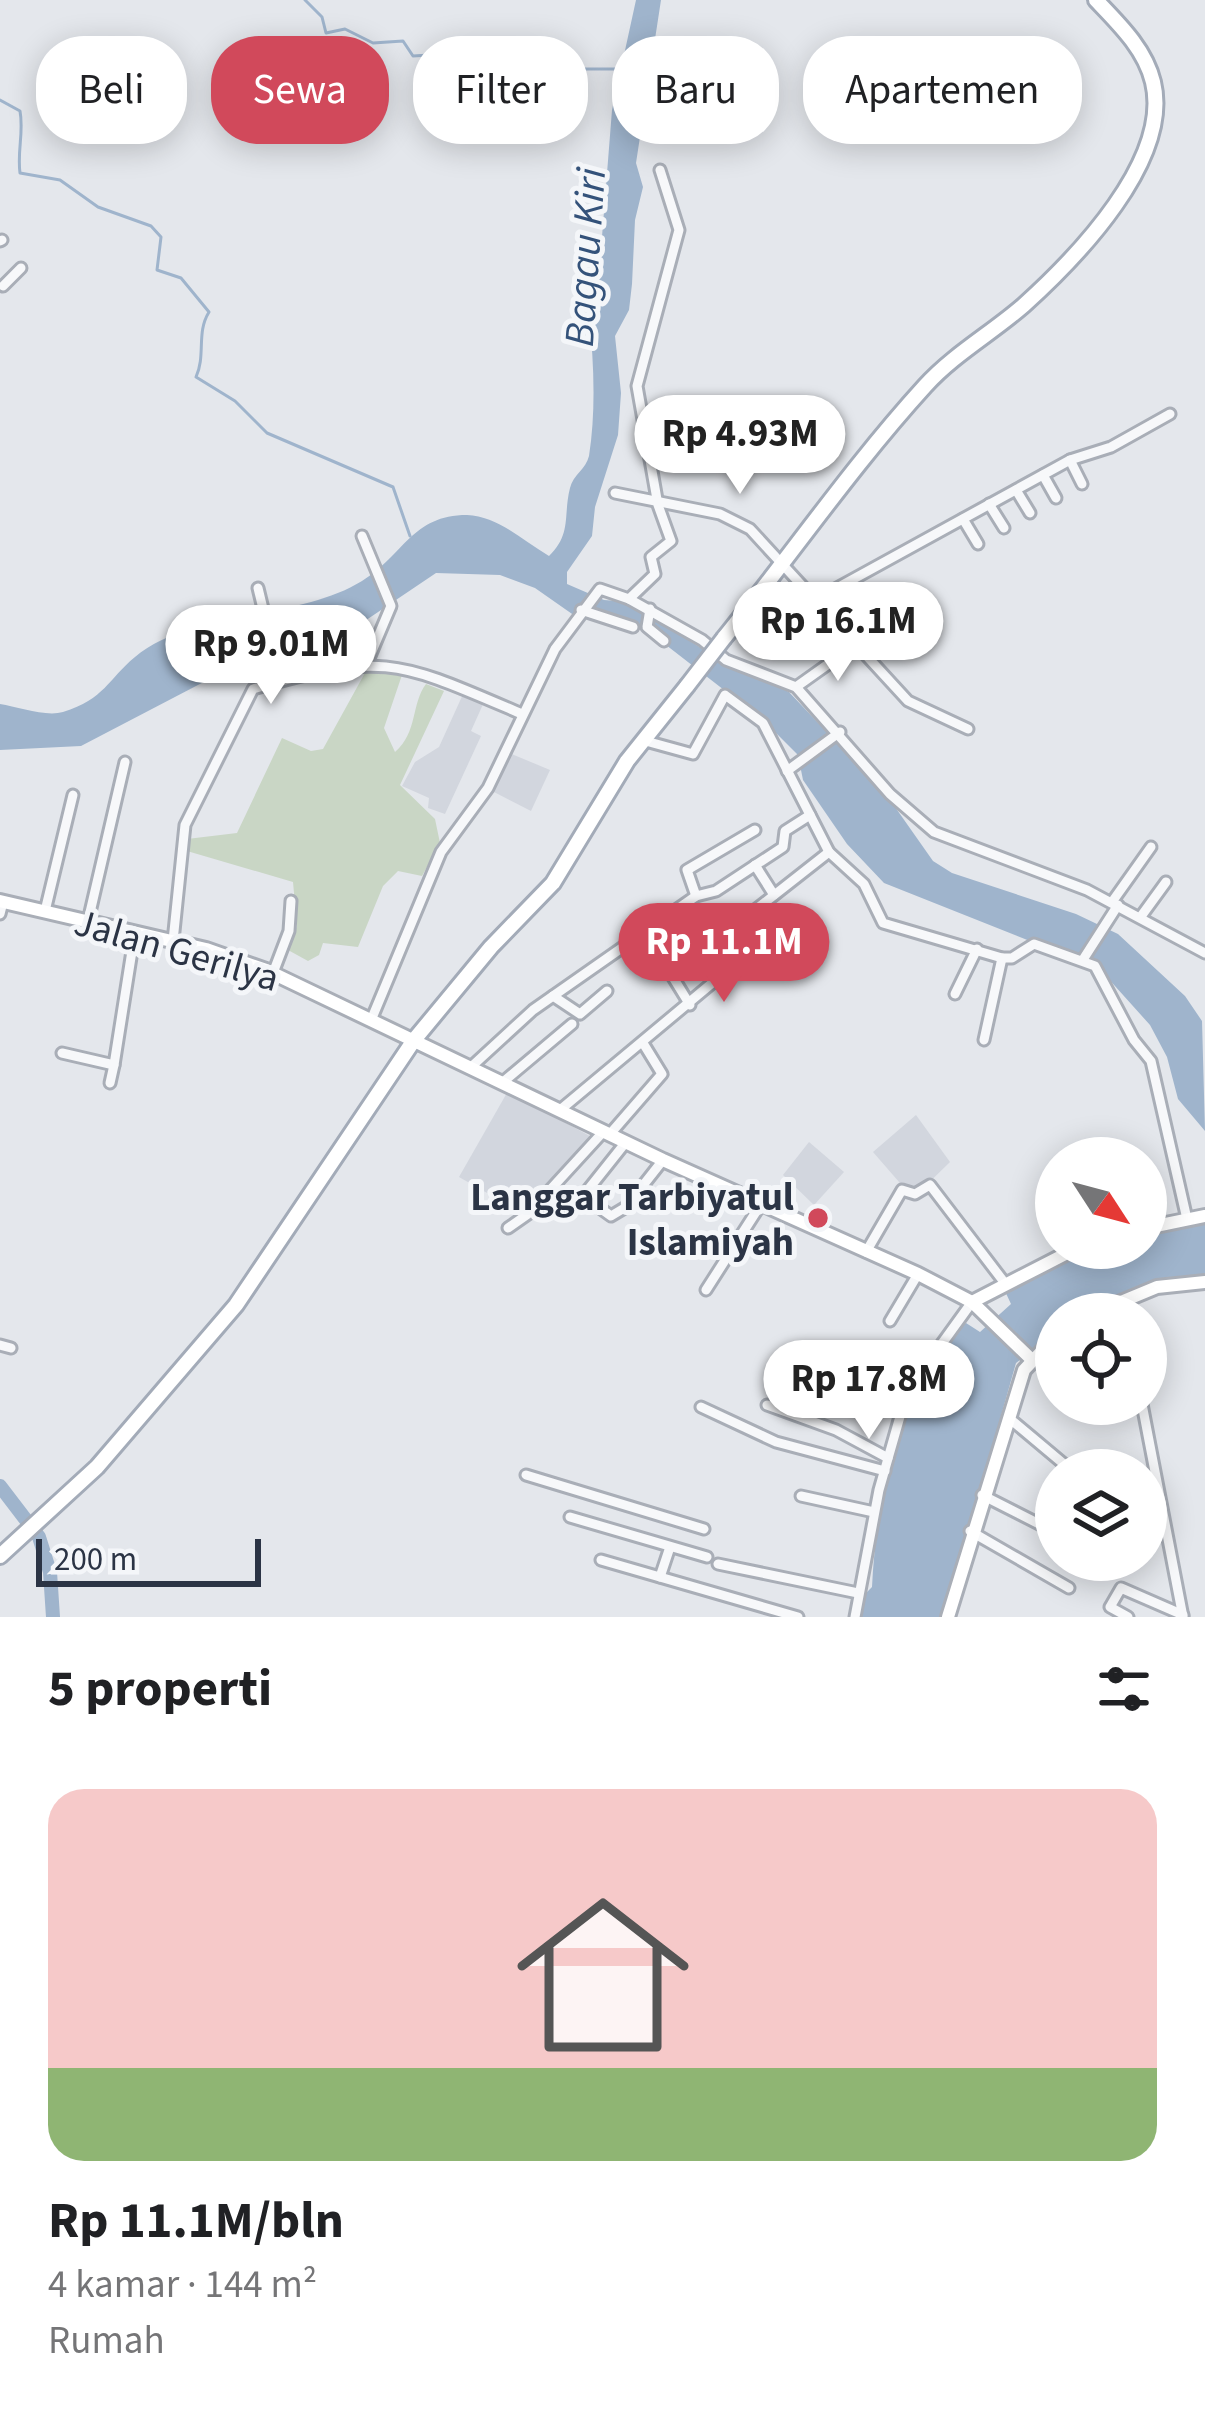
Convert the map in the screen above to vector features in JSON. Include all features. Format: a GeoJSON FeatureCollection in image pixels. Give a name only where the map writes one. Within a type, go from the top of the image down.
{"type":"FeatureCollection","features":[{"type":"Feature","properties":{"kind":"main road"},"geometry":{"type":"LineString","coordinates":[[0,1556],[43,1522],[97,1467],[236,1305],[414,1040],[491,947],[553,883],[642,740],[925,386],[1058,272],[1109,213],[1145,147],[1155,93],[1133,40],[1096,0]]}},
{"type":"Feature","properties":{"kind":"main road"},"geometry":{"type":"LineString","coordinates":[[0,1566],[26,1535]]}},
{"type":"Feature","properties":{"kind":"street"},"geometry":{"type":"LineString","coordinates":[[628,599],[656,574],[652,555],[671,541],[658,505],[637,386],[646,336],[680,230],[660,170]]}},
{"type":"Feature","properties":{"kind":"street"},"geometry":{"type":"LineString","coordinates":[[1,285],[21,268]]}},
{"type":"Feature","properties":{"kind":"street"},"geometry":{"type":"LineString","coordinates":[[817,599],[1070,460],[1111,447],[1170,414]]}},
{"type":"Feature","properties":{"kind":"street"},"geometry":{"type":"LineString","coordinates":[[1070,460],[1082,484]]}},
{"type":"Feature","properties":{"kind":"street"},"geometry":{"type":"LineString","coordinates":[[1042,475],[1056,498]]}},
{"type":"Feature","properties":{"kind":"street"},"geometry":{"type":"LineString","coordinates":[[1016,490],[1030,513]]}},
{"type":"Feature","properties":{"kind":"street"},"geometry":{"type":"LineString","coordinates":[[615,493],[728,516],[750,529],[908,701],[968,729]]}},
{"type":"Feature","properties":{"kind":"street"},"geometry":{"type":"LineString","coordinates":[[989,504],[1004,528]]}},
{"type":"Feature","properties":{"kind":"street"},"geometry":{"type":"LineString","coordinates":[[963,519],[978,544]]}},
{"type":"Feature","properties":{"kind":"street"},"geometry":{"type":"LineString","coordinates":[[362,536],[390,610],[367,663]]}},
{"type":"Feature","properties":{"kind":"street"},"geometry":{"type":"LineString","coordinates":[[258,588],[265,617],[265,685]]}},
{"type":"Feature","properties":{"kind":"street"},"geometry":{"type":"LineString","coordinates":[[371,1018],[423,888],[453,832],[488,788],[522,714],[582,610],[603,589],[651,610],[726,660],[796,687],[890,794],[934,832],[1115,903],[1203,947]]}},
{"type":"Feature","properties":{"kind":"street"},"geometry":{"type":"LineString","coordinates":[[582,610],[633,627]]}},
{"type":"Feature","properties":{"kind":"street"},"geometry":{"type":"LineString","coordinates":[[651,610],[646,627],[664,641]]}},
{"type":"Feature","properties":{"kind":"street"},"geometry":{"type":"LineString","coordinates":[[796,687],[855,645]]}},
{"type":"Feature","properties":{"kind":"street"},"geometry":{"type":"LineString","coordinates":[[173,941],[185,825],[250,691],[321,668],[394,664],[522,714]]}},
{"type":"Feature","properties":{"kind":"street"},"geometry":{"type":"LineString","coordinates":[[642,740],[693,754],[723,694],[761,720],[792,768],[829,852],[864,884],[883,923],[1002,958],[1012,958],[1029,943],[1084,957],[1102,976],[1134,1040],[1151,1060],[1186,1219]]}},
{"type":"Feature","properties":{"kind":"street"},"geometry":{"type":"LineString","coordinates":[[792,768],[838,734]]}},
{"type":"Feature","properties":{"kind":"street"},"geometry":{"type":"LineString","coordinates":[[88,921],[125,762]]}},
{"type":"Feature","properties":{"kind":"street"},"geometry":{"type":"LineString","coordinates":[[46,911],[73,795]]}},
{"type":"Feature","properties":{"kind":"street"},"geometry":{"type":"LineString","coordinates":[[696,896],[703,898],[785,845],[784,832],[810,815]]}},
{"type":"Feature","properties":{"kind":"street"},"geometry":{"type":"LineString","coordinates":[[696,896],[687,870],[755,830]]}},
{"type":"Feature","properties":{"kind":"street"},"geometry":{"type":"LineString","coordinates":[[1084,957],[1150,847]]}},
{"type":"Feature","properties":{"kind":"street"},"geometry":{"type":"LineString","coordinates":[[560,1110],[743,956],[731,928],[829,852]]}},
{"type":"Feature","properties":{"kind":"street"},"geometry":{"type":"LineString","coordinates":[[755,865],[774,895]]}},
{"type":"Feature","properties":{"kind":"street"},"geometry":{"type":"LineString","coordinates":[[1142,915],[1166,882]]}},
{"type":"Feature","properties":{"kind":"street"},"geometry":{"type":"LineString","coordinates":[[471,1067],[554,996],[696,896]]}},
{"type":"Feature","properties":{"kind":"street"},"geometry":{"type":"LineString","coordinates":[[273,973],[289,932],[292,901]]}},
{"type":"Feature","properties":{"kind":"street","name":"Jalan Gerilya"},"geometry":{"type":"LineString","coordinates":[[1,906],[46,911],[173,941],[273,973],[663,1160],[918,1274],[975,1305],[1026,1354]]}},
{"type":"Feature","properties":{"kind":"street"},"geometry":{"type":"LineString","coordinates":[[690,1005],[663,961],[700,927]]}},
{"type":"Feature","properties":{"kind":"street"},"geometry":{"type":"LineString","coordinates":[[110,1083],[135,932]]}},
{"type":"Feature","properties":{"kind":"street"},"geometry":{"type":"LineString","coordinates":[[955,994],[977,949]]}},
{"type":"Feature","properties":{"kind":"street"},"geometry":{"type":"LineString","coordinates":[[984,1040],[1002,958]]}},
{"type":"Feature","properties":{"kind":"street"},"geometry":{"type":"LineString","coordinates":[[554,996],[577,1014],[607,991]]}},
{"type":"Feature","properties":{"kind":"street"},"geometry":{"type":"LineString","coordinates":[[502,1082],[572,1024]]}},
{"type":"Feature","properties":{"kind":"street"},"geometry":{"type":"LineString","coordinates":[[508,1228],[528,1214],[663,1071],[643,1043]]}},
{"type":"Feature","properties":{"kind":"street"},"geometry":{"type":"LineString","coordinates":[[62,1053],[113,1065]]}},
{"type":"Feature","properties":{"kind":"street"},"geometry":{"type":"LineString","coordinates":[[626,1142],[583,1196],[611,1216],[620,1214],[663,1160]]}},
{"type":"Feature","properties":{"kind":"street"},"geometry":{"type":"LineString","coordinates":[[866,1252],[902,1190],[914,1195],[930,1185],[1004,1282]]}},
{"type":"Feature","properties":{"kind":"street"},"geometry":{"type":"LineString","coordinates":[[706,1289],[761,1204]]}},
{"type":"Feature","properties":{"kind":"street"},"geometry":{"type":"LineString","coordinates":[[1167,1223],[1205,1216]]}},
{"type":"Feature","properties":{"kind":"street"},"geometry":{"type":"LineString","coordinates":[[855,1617],[874,1512],[907,1392],[975,1305],[1004,1282],[1035,1268]]}},
{"type":"Feature","properties":{"kind":"street"},"geometry":{"type":"LineString","coordinates":[[890,1321],[918,1274]]}},
{"type":"Feature","properties":{"kind":"street"},"geometry":{"type":"LineString","coordinates":[[1146,1293],[1157,1287],[1205,1282]]}},
{"type":"Feature","properties":{"kind":"street"},"geometry":{"type":"LineString","coordinates":[[948,1617],[1026,1354],[1035,1350]]}},
{"type":"Feature","properties":{"kind":"street"},"geometry":{"type":"LineString","coordinates":[[767,1405],[836,1430],[888,1458]]}},
{"type":"Feature","properties":{"kind":"street"},"geometry":{"type":"LineString","coordinates":[[701,1407],[776,1442],[884,1471]]}},
{"type":"Feature","properties":{"kind":"street"},"geometry":{"type":"LineString","coordinates":[[1010,1409],[1050,1449]]}},
{"type":"Feature","properties":{"kind":"street"},"geometry":{"type":"LineString","coordinates":[[1146,1425],[1184,1616]]}},
{"type":"Feature","properties":{"kind":"street"},"geometry":{"type":"LineString","coordinates":[[526,1475],[704,1529]]}},
{"type":"Feature","properties":{"kind":"street"},"geometry":{"type":"LineString","coordinates":[[982,1495],[1035,1522]]}},
{"type":"Feature","properties":{"kind":"street"},"geometry":{"type":"LineString","coordinates":[[801,1496],[874,1512]]}},
{"type":"Feature","properties":{"kind":"street"},"geometry":{"type":"LineString","coordinates":[[614,1530],[622,1504]]}},
{"type":"Feature","properties":{"kind":"street"},"geometry":{"type":"LineString","coordinates":[[570,1517],[706,1557]]}},
{"type":"Feature","properties":{"kind":"street"},"geometry":{"type":"LineString","coordinates":[[970,1531],[1069,1588]]}},
{"type":"Feature","properties":{"kind":"street"},"geometry":{"type":"LineString","coordinates":[[660,1577],[670,1547]]}},
{"type":"Feature","properties":{"kind":"street"},"geometry":{"type":"LineString","coordinates":[[601,1560],[798,1617]]}},
{"type":"Feature","properties":{"kind":"street"},"geometry":{"type":"LineString","coordinates":[[718,1564],[858,1593]]}},
{"type":"Feature","properties":{"kind":"street"},"geometry":{"type":"LineString","coordinates":[[1128,1617],[1110,1609],[1121,1588],[1184,1616]]}},
{"type":"Feature","properties":{"kind":"shaded area"},"geometry":{"type":"Polygon","coordinates":[[[464,692],[484,702],[471,731],[481,736],[445,814],[428,808],[429,798],[402,786],[415,762],[439,747],[464,692]]]}},
{"type":"Feature","properties":{"kind":"shaded area"},"geometry":{"type":"Polygon","coordinates":[[[507,752],[550,770],[531,811],[492,791],[507,752]]]}},
{"type":"Feature","properties":{"kind":"shaded area"},"geometry":{"type":"Polygon","coordinates":[[[508,1091],[597,1140],[526,1215],[459,1177],[508,1091]]]}},
{"type":"Feature","properties":{"kind":"shaded area"},"geometry":{"type":"Polygon","coordinates":[[[916,1115],[950,1162],[913,1198],[873,1152],[916,1115]]]}},
{"type":"Feature","properties":{"kind":"shaded area"},"geometry":{"type":"Polygon","coordinates":[[[809,1142],[844,1172],[814,1205],[783,1175],[809,1142]]]}},
{"type":"Feature","properties":{"kind":"green space"},"geometry":{"type":"Polygon","coordinates":[[[366,671],[403,672],[384,728],[395,752],[407,736],[426,684],[444,691],[400,785],[435,819],[440,843],[422,876],[398,871],[383,886],[358,947],[323,943],[319,955],[308,961],[288,950],[297,926],[293,882],[187,851],[187,839],[237,833],[282,738],[311,751],[323,749],[366,671]]]}},
{"type":"Feature","properties":{"kind":"water"},"geometry":{"type":"Polygon","coordinates":[[[636,0],[661,0],[655,36],[628,36],[636,0]]]}},
{"type":"Feature","properties":{"kind":"water"},"geometry":{"type":"Polygon","coordinates":[[[612,110],[612,144],[639,144],[636,163],[643,187],[635,220],[629,310],[615,336],[621,393],[618,435],[595,507],[592,536],[567,572],[567,584],[604,600],[630,602],[721,661],[789,692],[888,797],[933,861],[952,873],[1076,914],[1118,934],[1185,996],[1202,1021],[1205,1131],[1178,1099],[1167,1057],[1150,1025],[1088,956],[1055,951],[884,883],[847,844],[803,780],[798,755],[764,721],[648,631],[575,616],[535,588],[500,575],[436,573],[341,637],[219,674],[81,746],[0,750],[0,704],[49,713],[77,707],[159,642],[215,622],[336,594],[376,571],[433,522],[478,516],[500,524],[549,556],[564,532],[572,483],[589,456],[594,387],[589,316],[597,300],[612,110]]]}},
{"type":"Feature","properties":{"kind":"water"},"geometry":{"type":"Polygon","coordinates":[[[1205,1223],[1205,1277],[1156,1284],[1135,1293],[1035,1293],[1035,1348],[1016,1363],[944,1617],[860,1617],[865,1594],[872,1587],[884,1490],[904,1418],[923,1378],[962,1327],[966,1323],[980,1332],[1011,1304],[1004,1289],[1048,1269],[1167,1269],[1167,1232],[1205,1223]]]}},
{"type":"Feature","properties":{"kind":"waterway"},"geometry":{"type":"LineString","coordinates":[[305,0],[322,17],[326,33],[345,29],[373,43],[403,41],[413,56],[454,53],[493,65],[507,60],[562,69],[612,69]]}},
{"type":"Feature","properties":{"kind":"waterway"},"geometry":{"type":"LineString","coordinates":[[0,100],[20,111],[20,173],[60,180],[98,207],[151,226],[161,237],[157,270],[181,278],[209,312],[196,377],[235,401],[267,433],[393,487],[410,536]]}},
{"type":"Feature","properties":{"kind":"waterway"},"geometry":{"type":"LineString","coordinates":[[0,1486],[39,1537],[50,1572],[53,1617]]}},
{"type":"Feature","properties":{"kind":"place","name":"Langgar Tarbiyatul Islamiyah"},"geometry":{"type":"Point","coordinates":[818,1218]}},
{"type":"Feature","properties":{"kind":"water label","name":"Bagau Kiri"},"geometry":{"type":"Point","coordinates":[584,257]}}]}
